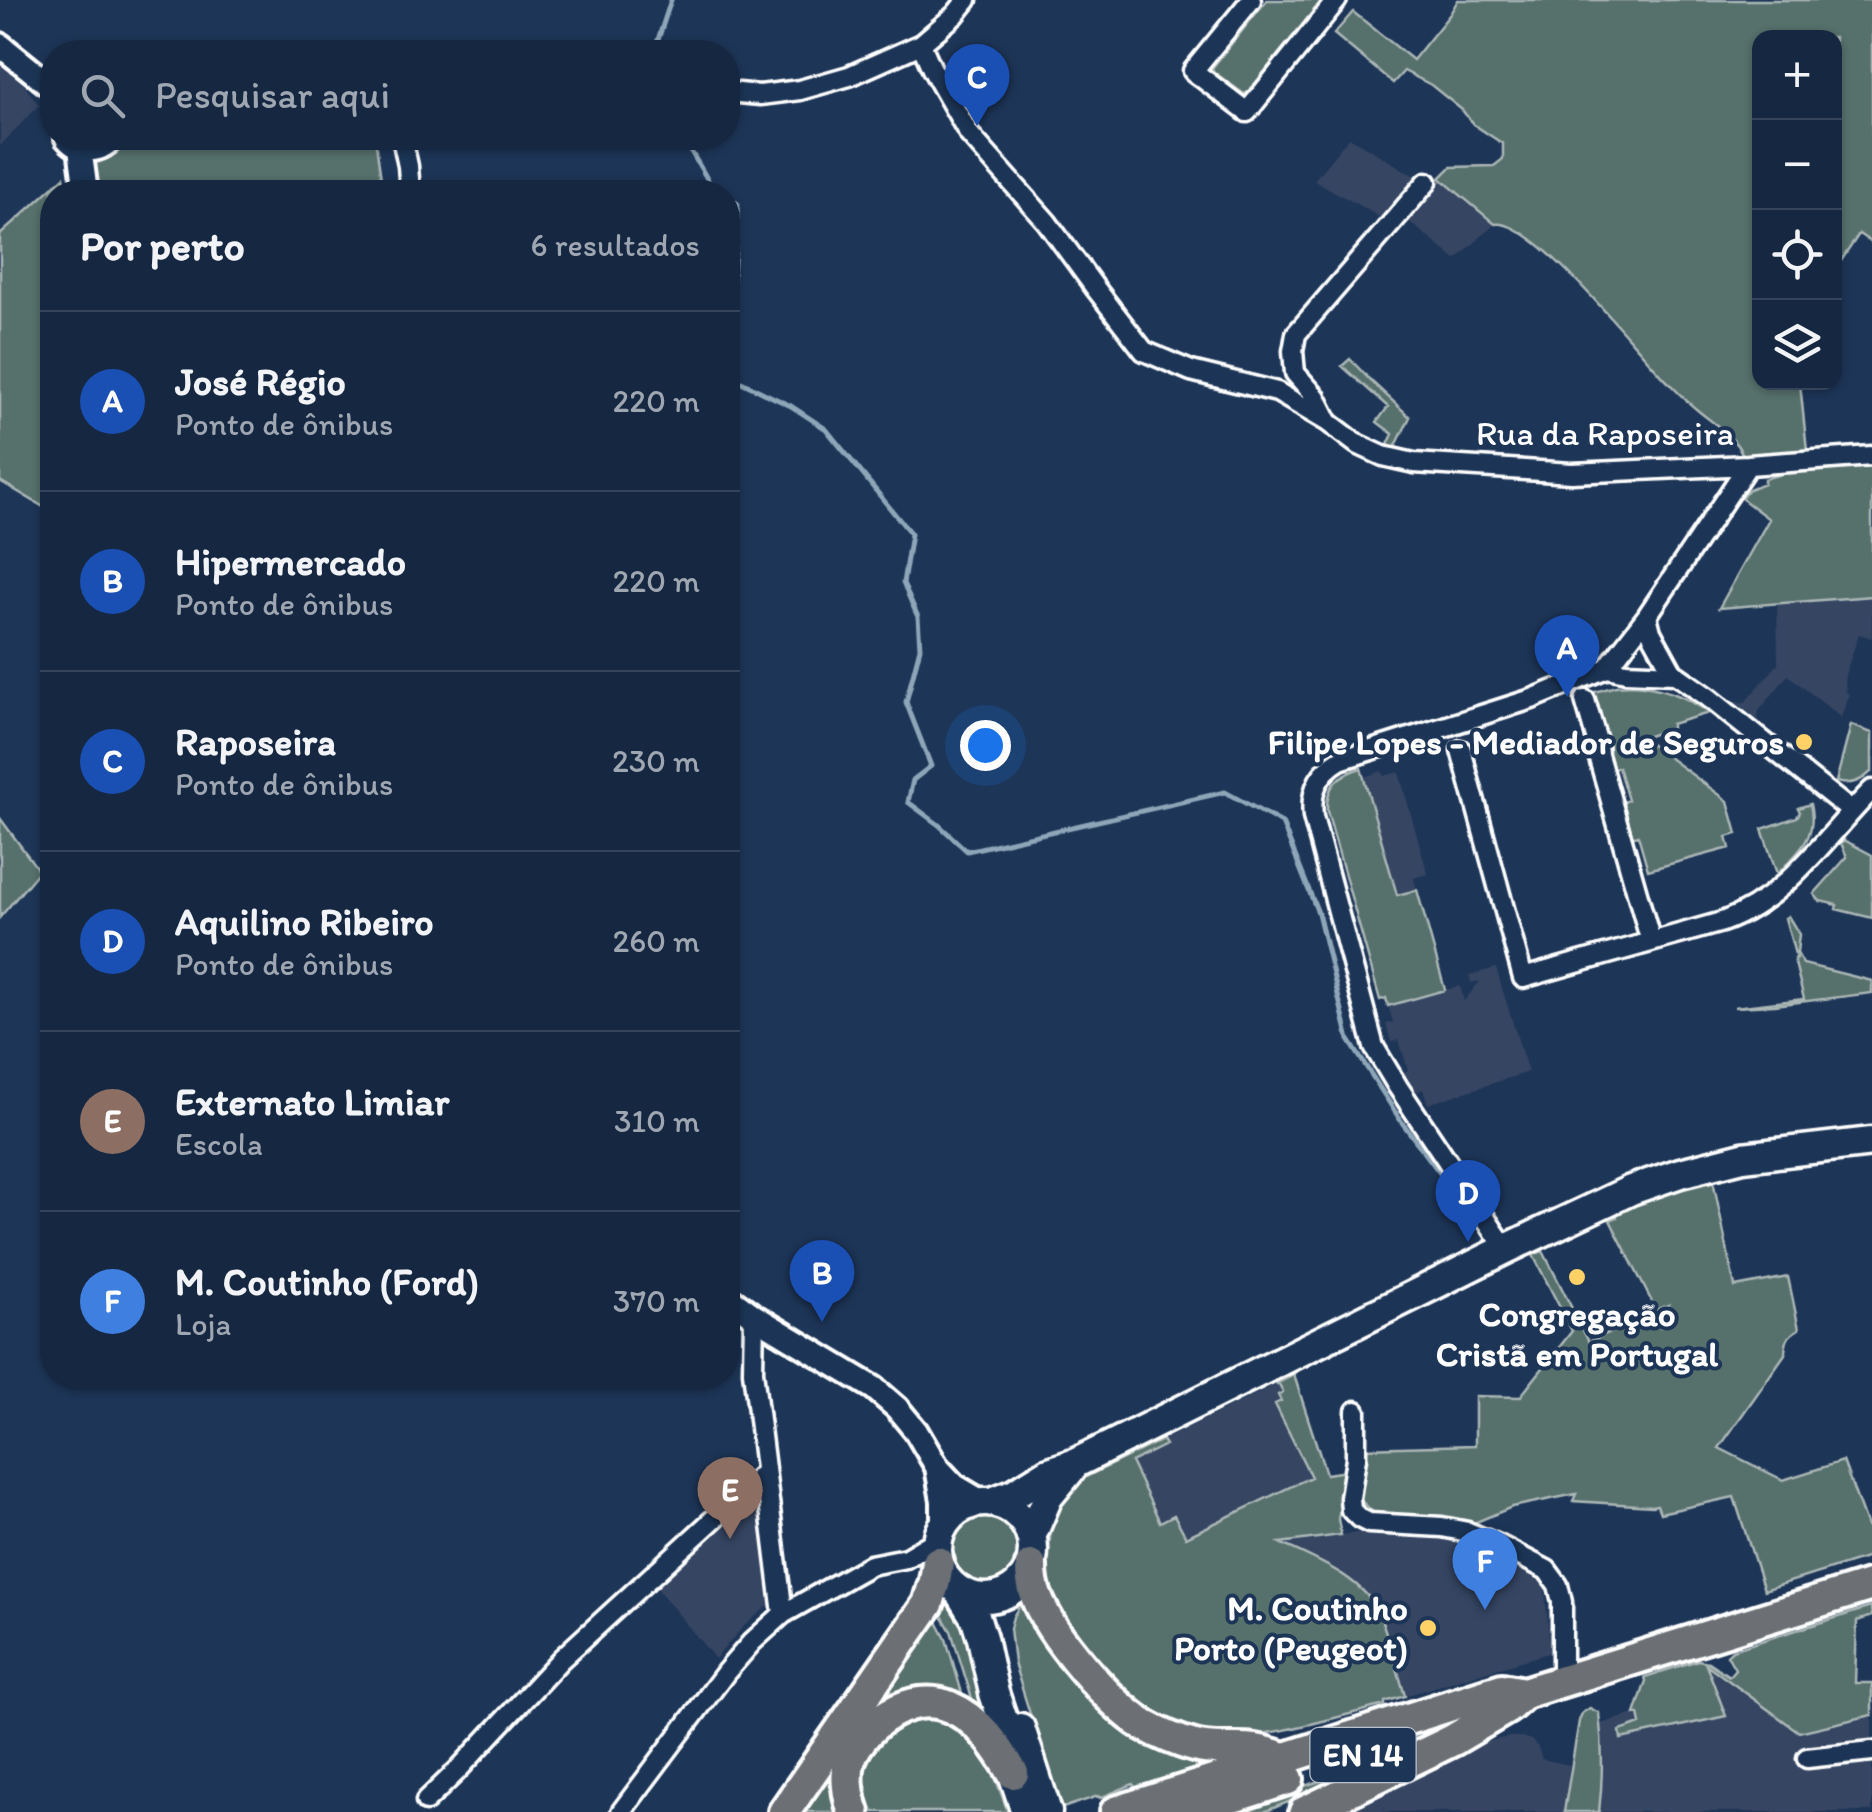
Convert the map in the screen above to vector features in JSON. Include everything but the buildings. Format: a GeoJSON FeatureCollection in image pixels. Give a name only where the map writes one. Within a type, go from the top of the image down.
{"type":"FeatureCollection","features":[{"type":"Feature","properties":{"kind":"main road"},"geometry":{"type":"LineString","coordinates":[[784,1812],[928,1604],[936,1582],[940,1542],[954,1513],[967,1505],[1016,1494],[1049,1472],[1076,1463],[1610,1199],[1680,1173],[1743,1157],[1872,1142]]}},
{"type":"Feature","properties":{"kind":"main road"},"geometry":{"type":"LineString","coordinates":[[958,1590],[990,1598],[1011,1590],[1023,1580],[1048,1497],[1076,1463]]}},
{"type":"Feature","properties":{"kind":"main road"},"geometry":{"type":"LineString","coordinates":[[987,1502],[1005,1506],[1026,1524],[1036,1600],[1086,1672],[1122,1709],[1169,1738],[1200,1748],[1253,1750],[1286,1758]]}},
{"type":"Feature","properties":{"kind":"main road"},"geometry":{"type":"LineString","coordinates":[[940,1542],[942,1572],[976,1619],[1026,1812]]}},
{"type":"Feature","properties":{"kind":"main road","name":"EN 14"},"geometry":{"type":"LineString","coordinates":[[1186,1812],[1516,1701],[1562,1681],[1872,1585]]}},
{"type":"Feature","properties":{"kind":"main road"},"geometry":{"type":"LineString","coordinates":[[1011,1590],[998,1624],[999,1650],[1047,1812]]}},
{"type":"Feature","properties":{"kind":"main road","name":"EN 14"},"geometry":{"type":"LineString","coordinates":[[1116,1812],[1502,1689],[1516,1701]]}},
{"type":"Feature","properties":{"kind":"main road"},"geometry":{"type":"LineString","coordinates":[[1305,1812],[1453,1740],[1516,1701]]}},
{"type":"Feature","properties":{"kind":"main road"},"geometry":{"type":"LineString","coordinates":[[854,1812],[847,1778],[858,1744],[884,1717],[922,1703],[948,1706],[975,1723],[1014,1773]]}},
{"type":"Feature","properties":{"kind":"street"},"geometry":{"type":"LineString","coordinates":[[740,93],[800,90],[848,76],[921,44],[956,15],[966,0]]}},
{"type":"Feature","properties":{"kind":"street"},"geometry":{"type":"LineString","coordinates":[[1251,0],[1193,72],[1247,112],[1338,0]]}},
{"type":"Feature","properties":{"kind":"street"},"geometry":{"type":"LineString","coordinates":[[0,44],[40,77]]}},
{"type":"Feature","properties":{"kind":"street","name":"Rua da Raposeira"},"geometry":{"type":"LineString","coordinates":[[921,44],[970,134],[1047,222],[1144,351],[1191,371],[1277,392],[1357,444],[1383,456],[1414,463],[1572,473],[1872,456]]}},
{"type":"Feature","properties":{"kind":"street"},"geometry":{"type":"LineString","coordinates":[[75,150],[83,180]]}},
{"type":"Feature","properties":{"kind":"street"},"geometry":{"type":"LineString","coordinates":[[405,150],[409,180]]}},
{"type":"Feature","properties":{"kind":"street"},"geometry":{"type":"LineString","coordinates":[[1328,422],[1316,397],[1295,373],[1296,334],[1427,182]]}},
{"type":"Feature","properties":{"kind":"street"},"geometry":{"type":"LineString","coordinates":[[1506,1248],[1374,1048],[1313,816],[1314,788],[1323,773],[1340,760],[1532,699],[1607,668],[1647,616],[1748,465]]}},
{"type":"Feature","properties":{"kind":"street"},"geometry":{"type":"LineString","coordinates":[[1647,616],[1651,632],[1674,674],[1851,812]]}},
{"type":"Feature","properties":{"kind":"street"},"geometry":{"type":"LineString","coordinates":[[1607,668],[1674,674]]}},
{"type":"Feature","properties":{"kind":"street"},"geometry":{"type":"LineString","coordinates":[[1586,700],[1651,942]]}},
{"type":"Feature","properties":{"kind":"street"},"geometry":{"type":"LineString","coordinates":[[1460,750],[1523,978],[1730,919],[1768,899],[1872,790]]}},
{"type":"Feature","properties":{"kind":"street"},"geometry":{"type":"LineString","coordinates":[[740,1306],[874,1388],[897,1408],[937,1467],[955,1486],[987,1502]]}},
{"type":"Feature","properties":{"kind":"street"},"geometry":{"type":"LineString","coordinates":[[754,1316],[754,1370],[782,1614]]}},
{"type":"Feature","properties":{"kind":"street"},"geometry":{"type":"LineString","coordinates":[[1356,1411],[1352,1510],[1368,1522],[1468,1532],[1547,1570],[1558,1585],[1562,1602],[1562,1681]]}},
{"type":"Feature","properties":{"kind":"street"},"geometry":{"type":"LineString","coordinates":[[621,1812],[726,1672],[782,1614],[870,1565],[906,1558],[940,1542],[943,1501],[937,1467]]}},
{"type":"Feature","properties":{"kind":"street"},"geometry":{"type":"LineString","coordinates":[[426,1801],[561,1659],[764,1473]]}},
{"type":"Feature","properties":{"kind":"street"},"geometry":{"type":"LineString","coordinates":[[1807,1758],[1872,1751]]}},
{"type":"Feature","properties":{"kind":"shaded area"},"geometry":{"type":"Polygon","coordinates":[[[0,64],[39,105],[0,146],[0,64]]]}},
{"type":"Feature","properties":{"kind":"shaded area"},"geometry":{"type":"Polygon","coordinates":[[[1349,137],[1420,179],[1390,223],[1314,180],[1349,137]]]}},
{"type":"Feature","properties":{"kind":"shaded area"},"geometry":{"type":"Polygon","coordinates":[[[1437,175],[1495,224],[1456,260],[1401,215],[1437,175]]]}},
{"type":"Feature","properties":{"kind":"shaded area"},"geometry":{"type":"Polygon","coordinates":[[[1872,596],[1872,638],[1859,634],[1845,675],[1849,694],[1841,718],[1788,675],[1759,711],[1761,723],[1736,702],[1745,702],[1778,664],[1777,603],[1872,596]]]}},
{"type":"Feature","properties":{"kind":"shaded area"},"geometry":{"type":"Polygon","coordinates":[[[1382,771],[1384,776],[1399,772],[1428,874],[1414,878],[1417,890],[1397,895],[1364,777],[1382,771]]]}},
{"type":"Feature","properties":{"kind":"shaded area"},"geometry":{"type":"Polygon","coordinates":[[[1496,968],[1528,1072],[1428,1104],[1423,1089],[1417,1092],[1404,1072],[1408,1070],[1399,1040],[1391,1042],[1386,1024],[1393,1022],[1388,1006],[1460,986],[1464,1001],[1480,981],[1471,983],[1469,975],[1496,968]]]}},
{"type":"Feature","properties":{"kind":"shaded area"},"geometry":{"type":"Polygon","coordinates":[[[1294,1375],[1338,1519],[1105,1553],[1111,1466],[1294,1375]]]}},
{"type":"Feature","properties":{"kind":"shaded area"},"geometry":{"type":"Polygon","coordinates":[[[749,1494],[759,1498],[771,1600],[715,1659],[650,1580],[749,1494]]]}},
{"type":"Feature","properties":{"kind":"shaded area"},"geometry":{"type":"Polygon","coordinates":[[[1382,1530],[1455,1537],[1535,1573],[1545,1590],[1548,1653],[1405,1696],[1378,1611],[1278,1542],[1382,1530]]]}},
{"type":"Feature","properties":{"kind":"shaded area"},"geometry":{"type":"Polygon","coordinates":[[[1705,1663],[1799,1732],[1872,1715],[1872,1812],[1599,1812],[1603,1758],[1600,1724],[1635,1714],[1646,1681],[1705,1663]]]}},
{"type":"Feature","properties":{"kind":"shaded area"},"geometry":{"type":"Polygon","coordinates":[[[1509,1737],[1531,1740],[1542,1759],[1570,1765],[1564,1812],[1337,1812],[1474,1744],[1509,1737]]]}},
{"type":"Feature","properties":{"kind":"green space"},"geometry":{"type":"Polygon","coordinates":[[[1267,0],[1322,0],[1244,94],[1212,68],[1267,0]]]}},
{"type":"Feature","properties":{"kind":"green space"},"geometry":{"type":"Polygon","coordinates":[[[1458,0],[1872,0],[1872,243],[1859,234],[1842,260],[1842,30],[1752,30],[1752,390],[1801,390],[1807,451],[1743,455],[1728,435],[1667,381],[1559,263],[1534,241],[1512,228],[1495,224],[1440,178],[1451,167],[1494,166],[1503,159],[1503,144],[1473,124],[1431,85],[1404,71],[1393,83],[1334,34],[1353,12],[1413,60],[1458,0]]]}},
{"type":"Feature","properties":{"kind":"green space"},"geometry":{"type":"Polygon","coordinates":[[[116,150],[377,150],[381,180],[97,180],[95,161],[116,150]]]}},
{"type":"Feature","properties":{"kind":"green space"},"geometry":{"type":"Polygon","coordinates":[[[40,199],[40,505],[0,481],[0,235],[40,199]]]}},
{"type":"Feature","properties":{"kind":"green space"},"geometry":{"type":"Polygon","coordinates":[[[1350,359],[1410,417],[1394,450],[1386,449],[1393,434],[1377,422],[1388,407],[1342,366],[1350,359]]]}},
{"type":"Feature","properties":{"kind":"green space"},"geometry":{"type":"Polygon","coordinates":[[[1872,463],[1872,596],[1719,608],[1769,519],[1741,498],[1749,489],[1764,483],[1764,479],[1794,470],[1872,463]]]}},
{"type":"Feature","properties":{"kind":"green space"},"geometry":{"type":"Polygon","coordinates":[[[1630,685],[1672,693],[1709,713],[1642,738],[1728,801],[1737,834],[1727,837],[1730,848],[1648,870],[1638,835],[1631,837],[1621,803],[1628,800],[1618,767],[1613,768],[1591,693],[1630,685]]]}},
{"type":"Feature","properties":{"kind":"green space"},"geometry":{"type":"Polygon","coordinates":[[[1851,725],[1872,733],[1872,771],[1855,782],[1836,782],[1851,725]]]}},
{"type":"Feature","properties":{"kind":"green space"},"geometry":{"type":"Polygon","coordinates":[[[1361,768],[1397,895],[1417,890],[1445,990],[1388,1006],[1386,998],[1380,1000],[1327,811],[1335,782],[1361,768]]]}},
{"type":"Feature","properties":{"kind":"green space"},"geometry":{"type":"Polygon","coordinates":[[[1810,804],[1809,835],[1777,874],[1762,829],[1797,817],[1798,808],[1810,804]]]}},
{"type":"Feature","properties":{"kind":"green space"},"geometry":{"type":"Polygon","coordinates":[[[0,818],[39,871],[0,917],[0,818]]]}},
{"type":"Feature","properties":{"kind":"green space"},"geometry":{"type":"Polygon","coordinates":[[[1844,840],[1872,855],[1872,918],[1836,909],[1837,905],[1820,901],[1814,894],[1847,857],[1841,843],[1844,840]]]}},
{"type":"Feature","properties":{"kind":"green space"},"geometry":{"type":"Polygon","coordinates":[[[1788,916],[1799,934],[1797,953],[1803,964],[1872,981],[1872,993],[1734,1007],[1804,999],[1785,918],[1788,916]]]}},
{"type":"Feature","properties":{"kind":"green space"},"geometry":{"type":"Polygon","coordinates":[[[1713,1180],[1735,1287],[1788,1277],[1799,1329],[1790,1336],[1785,1354],[1719,1448],[1783,1480],[1843,1461],[1872,1540],[1872,1556],[1764,1590],[1734,1497],[1660,1513],[1657,1505],[1573,1501],[1576,1494],[1512,1507],[1474,1523],[1386,1517],[1374,1513],[1361,1501],[1362,1448],[1475,1445],[1475,1396],[1520,1397],[1572,1331],[1533,1255],[1543,1251],[1589,1342],[1652,1312],[1660,1326],[1668,1305],[1656,1310],[1610,1220],[1628,1207],[1713,1180]]]}},
{"type":"Feature","properties":{"kind":"green space"},"geometry":{"type":"Polygon","coordinates":[[[1294,1375],[1326,1474],[1347,1471],[1338,1519],[1341,1535],[1280,1543],[1350,1579],[1372,1601],[1387,1634],[1405,1696],[1385,1705],[1270,1733],[1206,1734],[1165,1719],[1132,1696],[1059,1611],[1047,1580],[1053,1521],[1066,1494],[1082,1479],[1162,1440],[1165,1445],[1131,1462],[1160,1522],[1174,1515],[1186,1537],[1311,1477],[1275,1404],[1281,1401],[1278,1395],[1283,1392],[1276,1384],[1294,1375]]]}},
{"type":"Feature","properties":{"kind":"green space"},"geometry":{"type":"Polygon","coordinates":[[[985,1513],[999,1515],[1011,1523],[1019,1535],[1019,1563],[1011,1575],[999,1583],[985,1585],[971,1583],[959,1575],[951,1563],[949,1549],[951,1535],[959,1523],[971,1515],[985,1513]]]}},
{"type":"Feature","properties":{"kind":"green space"},"geometry":{"type":"Polygon","coordinates":[[[943,1593],[965,1618],[992,1718],[974,1705],[951,1631],[937,1608],[943,1593]]]}},
{"type":"Feature","properties":{"kind":"green space"},"geometry":{"type":"Polygon","coordinates":[[[1021,1603],[1083,1680],[1227,1762],[1137,1790],[1133,1784],[1060,1809],[1014,1663],[1010,1628],[1021,1603]]]}},
{"type":"Feature","properties":{"kind":"green space"},"geometry":{"type":"Polygon","coordinates":[[[1871,1607],[1872,1616],[1857,1621],[1855,1683],[1872,1683],[1872,1715],[1799,1732],[1706,1664],[1726,1716],[1621,1739],[1620,1731],[1641,1724],[1639,1714],[1635,1714],[1645,1677],[1698,1660],[1708,1662],[1729,1676],[1735,1669],[1727,1655],[1732,1650],[1871,1607]]]}},
{"type":"Feature","properties":{"kind":"green space"},"geometry":{"type":"Polygon","coordinates":[[[935,1618],[946,1639],[964,1700],[879,1707],[842,1812],[797,1812],[935,1618]]]}},
{"type":"Feature","properties":{"kind":"green space"},"geometry":{"type":"Polygon","coordinates":[[[1590,1708],[1599,1713],[1599,1812],[1564,1812],[1579,1721],[1590,1708]]]}},
{"type":"Feature","properties":{"kind":"green space"},"geometry":{"type":"Polygon","coordinates":[[[910,1716],[948,1717],[976,1743],[1008,1812],[864,1812],[857,1781],[868,1744],[910,1716]]]}},
{"type":"Feature","properties":{"kind":"green space"},"geometry":{"type":"Polygon","coordinates":[[[1388,1759],[1264,1812],[1224,1812],[1388,1759]]]}},
{"type":"Feature","properties":{"kind":"waterway"},"geometry":{"type":"LineString","coordinates":[[658,40],[671,0]]}},
{"type":"Feature","properties":{"kind":"waterway"},"geometry":{"type":"LineString","coordinates":[[690,150],[708,180]]}},
{"type":"Feature","properties":{"kind":"waterway"},"geometry":{"type":"LineString","coordinates":[[740,381],[791,406],[826,429],[911,534],[903,583],[918,617],[920,648],[906,702],[931,766],[913,780],[908,802],[967,851],[1225,792],[1282,823],[1318,913],[1349,1040],[1443,1177]]}},
{"type":"Feature","properties":{"kind":"place","name":"Raposeira"},"geometry":{"type":"Point","coordinates":[977,126]}},
{"type":"Feature","properties":{"kind":"place","name":"José Régio"},"geometry":{"type":"Point","coordinates":[1567,697]}},
{"type":"Feature","properties":{"kind":"place","name":"Filipe Lopes - Mediador de Seguros"},"geometry":{"type":"Point","coordinates":[1804,742]}},
{"type":"Feature","properties":{"kind":"place","name":"Aquilino Ribeiro"},"geometry":{"type":"Point","coordinates":[1468,1242]}},
{"type":"Feature","properties":{"kind":"place","name":"Congregação Cristã em Portugal"},"geometry":{"type":"Point","coordinates":[1577,1277]}},
{"type":"Feature","properties":{"kind":"place","name":"Hipermercado"},"geometry":{"type":"Point","coordinates":[822,1322]}},
{"type":"Feature","properties":{"kind":"place","name":"Externato Limiar"},"geometry":{"type":"Point","coordinates":[730,1539]}},
{"type":"Feature","properties":{"kind":"place","name":"M. Coutinho (Ford)"},"geometry":{"type":"Point","coordinates":[1485,1610]}},
{"type":"Feature","properties":{"kind":"place","name":"M. Coutinho Porto (Peugeot)"},"geometry":{"type":"Point","coordinates":[1428,1628]}}]}
